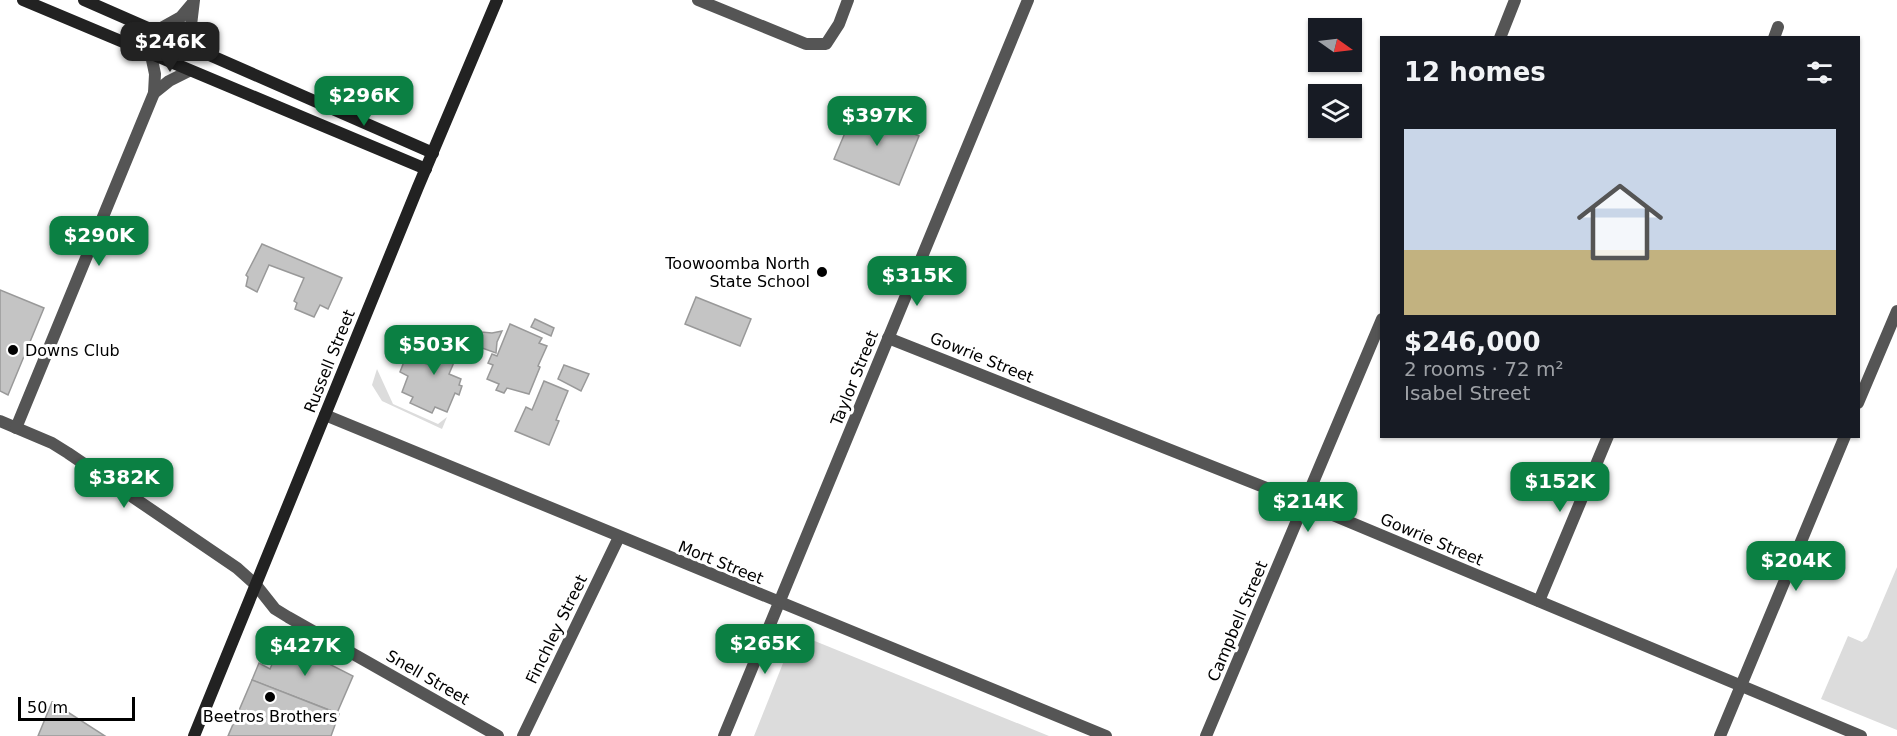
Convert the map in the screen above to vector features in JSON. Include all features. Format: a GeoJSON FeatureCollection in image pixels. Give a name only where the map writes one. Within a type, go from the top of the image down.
{"type":"FeatureCollection","features":[{"type":"Feature","properties":{"kind":"main road"},"geometry":{"type":"LineString","coordinates":[[23,0],[426,169]]}},
{"type":"Feature","properties":{"kind":"main road"},"geometry":{"type":"LineString","coordinates":[[84,0],[433,153]]}},
{"type":"Feature","properties":{"kind":"main road","name":"Russell Street"},"geometry":{"type":"LineString","coordinates":[[194,736],[497,0]]}},
{"type":"Feature","properties":{"kind":"street"},"geometry":{"type":"LineString","coordinates":[[698,0],[806,44],[826,44],[839,24],[848,0]]}},
{"type":"Feature","properties":{"kind":"street","name":"Taylor Street"},"geometry":{"type":"LineString","coordinates":[[724,736],[1028,0]]}},
{"type":"Feature","properties":{"kind":"street"},"geometry":{"type":"LineString","coordinates":[[1501,36],[1515,0]]}},
{"type":"Feature","properties":{"kind":"street"},"geometry":{"type":"LineString","coordinates":[[156,32],[181,17],[193,2]]}},
{"type":"Feature","properties":{"kind":"street"},"geometry":{"type":"LineString","coordinates":[[193,2],[191,25],[196,50]]}},
{"type":"Feature","properties":{"kind":"street"},"geometry":{"type":"LineString","coordinates":[[16,428],[154,93],[155,74],[151,55]]}},
{"type":"Feature","properties":{"kind":"street"},"geometry":{"type":"LineString","coordinates":[[154,93],[189,70]]}},
{"type":"Feature","properties":{"kind":"street"},"geometry":{"type":"LineString","coordinates":[[1860,398],[1897,311]]}},
{"type":"Feature","properties":{"kind":"street","name":"Campbell Street"},"geometry":{"type":"LineString","coordinates":[[1206,736],[1380,324]]}},
{"type":"Feature","properties":{"kind":"street","name":"Gowrie Street"},"geometry":{"type":"LineString","coordinates":[[888,338],[1304,503],[1861,736]]}},
{"type":"Feature","properties":{"kind":"street","name":"Mort Street"},"geometry":{"type":"LineString","coordinates":[[325,416],[1106,736]]}},
{"type":"Feature","properties":{"kind":"street","name":"Snell Street"},"geometry":{"type":"LineString","coordinates":[[0,421],[52,443],[237,568],[256,585],[275,609],[498,736]]}},
{"type":"Feature","properties":{"kind":"street"},"geometry":{"type":"LineString","coordinates":[[1539,601],[1607,438]]}},
{"type":"Feature","properties":{"kind":"street"},"geometry":{"type":"LineString","coordinates":[[1719,736],[1844,438]]}},
{"type":"Feature","properties":{"kind":"street","name":"Finchley Street"},"geometry":{"type":"LineString","coordinates":[[523,736],[619,537]]}},
{"type":"Feature","properties":{"kind":"shaded area"},"geometry":{"type":"Polygon","coordinates":[[[377,369],[393,404],[438,424],[447,417],[442,429],[382,401],[372,385],[377,369]]]}},
{"type":"Feature","properties":{"kind":"shaded area"},"geometry":{"type":"Polygon","coordinates":[[[1897,567],[1897,730],[1821,699],[1848,636],[1862,642],[1867,638],[1897,567]]]}},
{"type":"Feature","properties":{"kind":"shaded area"},"geometry":{"type":"Polygon","coordinates":[[[795,633],[1049,736],[754,736],[795,633]]]}},
{"type":"Feature","properties":{"kind":"building"},"geometry":{"type":"Polygon","coordinates":[[[855,109],[919,136],[899,185],[834,159],[855,109]]]}},
{"type":"Feature","properties":{"kind":"building"},"geometry":{"type":"Polygon","coordinates":[[[262,244],[342,278],[328,309],[320,305],[314,317],[295,309],[297,303],[294,301],[304,278],[269,265],[257,292],[246,286],[248,277],[246,275],[262,244]]]}},
{"type":"Feature","properties":{"kind":"building","name":"Downs Club"},"geometry":{"type":"Polygon","coordinates":[[[0,290],[44,308],[8,395],[0,391],[0,290]]]}},
{"type":"Feature","properties":{"kind":"building"},"geometry":{"type":"Polygon","coordinates":[[[696,297],[751,319],[740,346],[685,324],[696,297]]]}},
{"type":"Feature","properties":{"kind":"building"},"geometry":{"type":"Polygon","coordinates":[[[535,319],[554,328],[551,336],[531,327],[535,319]]]}},
{"type":"Feature","properties":{"kind":"building"},"geometry":{"type":"Polygon","coordinates":[[[510,324],[542,338],[539,343],[547,346],[529,394],[507,388],[504,393],[496,390],[499,384],[487,379],[493,365],[488,363],[492,354],[497,356],[510,324]]]}},
{"type":"Feature","properties":{"kind":"building"},"geometry":{"type":"Polygon","coordinates":[[[448,330],[458,334],[456,338],[463,341],[449,374],[461,379],[459,385],[462,386],[459,395],[455,393],[447,412],[435,407],[432,413],[410,403],[413,397],[402,392],[408,376],[400,372],[405,359],[414,363],[415,360],[427,364],[441,331],[447,334],[448,330]]]}},
{"type":"Feature","properties":{"kind":"building"},"geometry":{"type":"Polygon","coordinates":[[[502,331],[497,342],[496,353],[482,348],[482,332],[502,331]]]}},
{"type":"Feature","properties":{"kind":"building"},"geometry":{"type":"Polygon","coordinates":[[[462,342],[480,349],[476,359],[472,360],[460,355],[461,353],[458,352],[462,342]]]}},
{"type":"Feature","properties":{"kind":"building"},"geometry":{"type":"Polygon","coordinates":[[[564,365],[589,374],[581,391],[558,379],[564,365]]]}},
{"type":"Feature","properties":{"kind":"building"},"geometry":{"type":"Polygon","coordinates":[[[544,381],[568,391],[549,445],[515,431],[526,407],[532,410],[544,381]]]}},
{"type":"Feature","properties":{"kind":"building"},"geometry":{"type":"Polygon","coordinates":[[[280,639],[353,676],[337,713],[252,680],[259,663],[270,669],[280,639]]]}},
{"type":"Feature","properties":{"kind":"building","name":"Beetros Brothers"},"geometry":{"type":"Polygon","coordinates":[[[252,680],[339,714],[331,736],[228,736],[252,680]]]}},
{"type":"Feature","properties":{"kind":"building"},"geometry":{"type":"Polygon","coordinates":[[[52,702],[105,736],[38,736],[52,702]]]}},
{"type":"Feature","properties":{"kind":"place","name":"Toowoomba North State School"},"geometry":{"type":"Point","coordinates":[822,272]}},
{"type":"Feature","properties":{"kind":"place","name":"Downs Club"},"geometry":{"type":"Point","coordinates":[13,350]}},
{"type":"Feature","properties":{"kind":"place","name":"Beetros Brothers"},"geometry":{"type":"Point","coordinates":[270,697]}}]}
